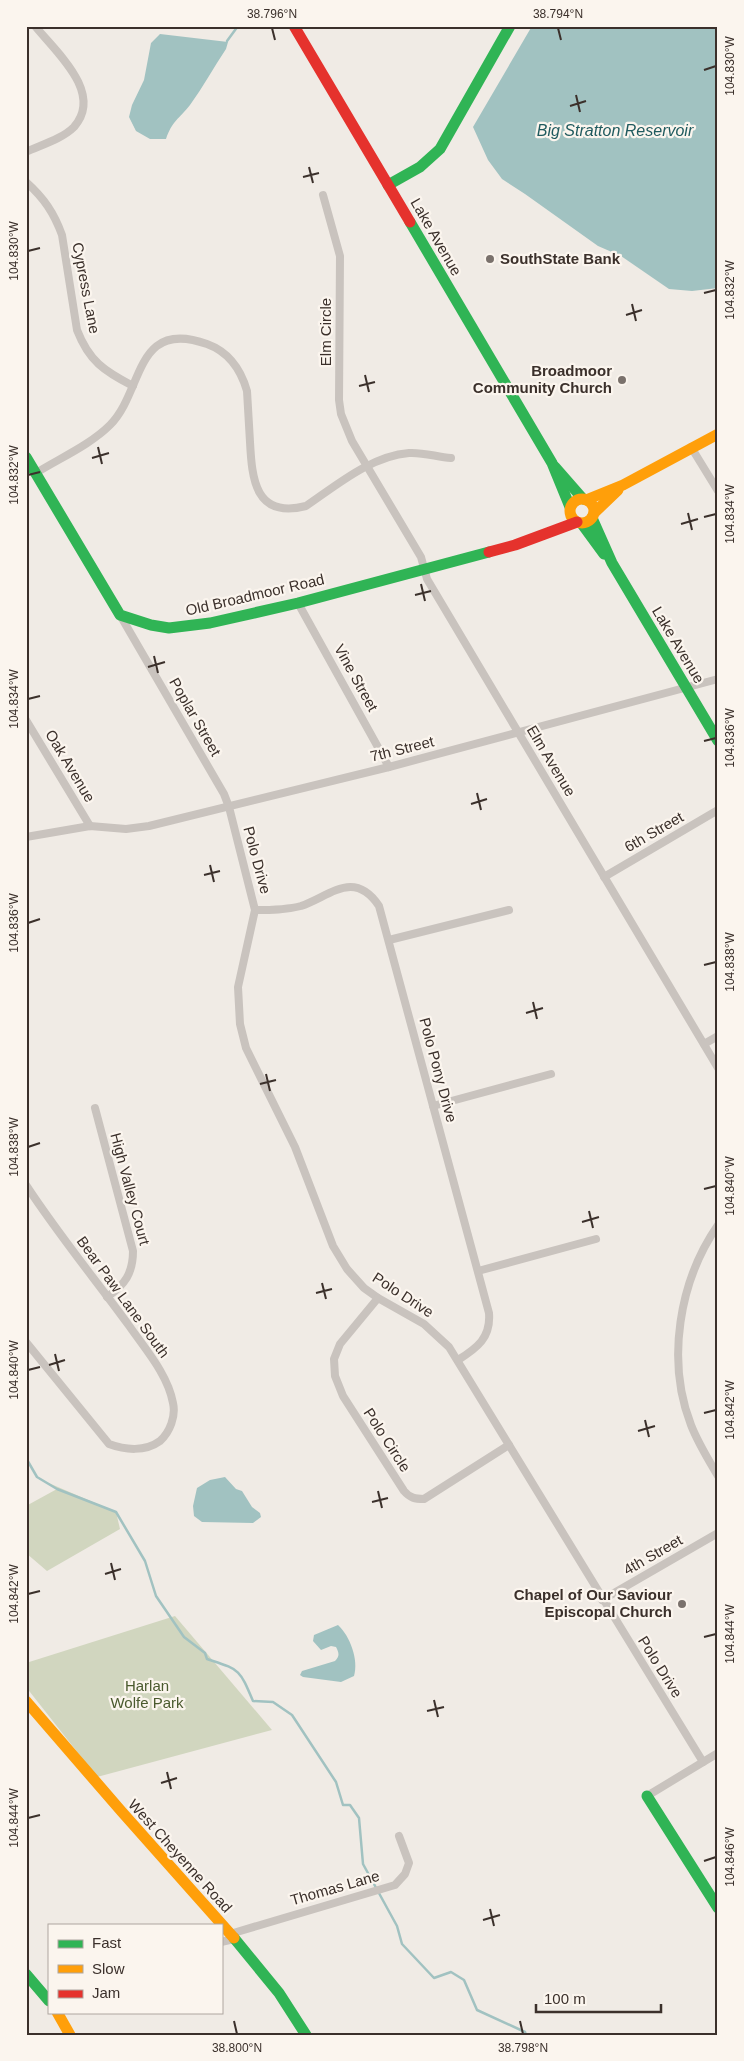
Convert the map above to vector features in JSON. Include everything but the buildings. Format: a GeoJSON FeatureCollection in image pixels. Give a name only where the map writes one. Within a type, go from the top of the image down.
{"type":"FeatureCollection","features":[{"type":"Feature","properties":{"kind":"main road","name":"Lake Avenue"},"geometry":{"type":"LineString","coordinates":[[294,26],[552,464],[570,509]]}},
{"type":"Feature","properties":{"kind":"main road"},"geometry":{"type":"LineString","coordinates":[[388,185],[420,167],[440,149],[510,26]]}},
{"type":"Feature","properties":{"kind":"main road","name":"Old Broadmoor Road"},"geometry":{"type":"LineString","coordinates":[[585,499],[623,484],[718,434]]}},
{"type":"Feature","properties":{"kind":"main road"},"geometry":{"type":"LineString","coordinates":[[26,457],[120,616]]}},
{"type":"Feature","properties":{"kind":"main road","name":"Lake Avenue"},"geometry":{"type":"LineString","coordinates":[[552,464],[585,499]]}},
{"type":"Feature","properties":{"kind":"main road","name":"Old Broadmoor Road"},"geometry":{"type":"LineString","coordinates":[[120,616],[150,625],[169,628],[210,623],[298,603],[423,568],[515,545],[586,519],[623,484]]}},
{"type":"Feature","properties":{"kind":"main road"},"geometry":{"type":"LineString","coordinates":[[585,499],[592,505],[586,519],[572,518],[570,509],[577,500],[585,499]]}},
{"type":"Feature","properties":{"kind":"main road","name":"Old Broadmoor Road"},"geometry":{"type":"LineString","coordinates":[[544,533],[570,509]]}},
{"type":"Feature","properties":{"kind":"main road","name":"Lake Avenue"},"geometry":{"type":"LineString","coordinates":[[586,519],[597,546],[612,563],[718,741]]}},
{"type":"Feature","properties":{"kind":"main road","name":"West Cheyenne Road"},"geometry":{"type":"LineString","coordinates":[[26,1701],[91,1779],[221,1924]]}},
{"type":"Feature","properties":{"kind":"main road"},"geometry":{"type":"LineString","coordinates":[[647,1796],[718,1908]]}},
{"type":"Feature","properties":{"kind":"main road","name":"West Cheyenne Road"},"geometry":{"type":"LineString","coordinates":[[222,1925],[293,2015],[306,2035]]}},
{"type":"Feature","properties":{"kind":"main road"},"geometry":{"type":"LineString","coordinates":[[26,1974],[47,1996]]}},
{"type":"Feature","properties":{"kind":"main road"},"geometry":{"type":"LineString","coordinates":[[58,2014],[70,2035]]}},
{"type":"Feature","properties":{"kind":"street"},"geometry":{"type":"LineString","coordinates":[[26,152],[53,140],[73,128],[79,119],[84,99],[78,79],[35,26]]}},
{"type":"Feature","properties":{"kind":"street","name":"Cypress Lane"},"geometry":{"type":"LineString","coordinates":[[26,182],[47,202],[62,235],[77,330],[82,343],[98,364],[110,374],[133,386]]}},
{"type":"Feature","properties":{"kind":"street","name":"Elm Circle"},"geometry":{"type":"LineString","coordinates":[[323,195],[340,256],[339,400],[341,414],[352,441],[368,466]]}},
{"type":"Feature","properties":{"kind":"street"},"geometry":{"type":"LineString","coordinates":[[36,473],[109,426],[124,407],[138,370],[149,354],[162,343],[173,339],[195,340],[208,344],[228,357],[241,373],[247,391],[254,482],[267,502],[275,506],[297,508],[306,506],[368,466],[389,457],[407,453],[419,453],[438,458],[451,458]]}},
{"type":"Feature","properties":{"kind":"street"},"geometry":{"type":"LineString","coordinates":[[691,447],[718,491]]}},
{"type":"Feature","properties":{"kind":"street","name":"Elm Avenue"},"geometry":{"type":"LineString","coordinates":[[368,466],[421,557],[427,579],[718,1068]]}},
{"type":"Feature","properties":{"kind":"street","name":"Vine Street"},"geometry":{"type":"LineString","coordinates":[[298,603],[389,767]]}},
{"type":"Feature","properties":{"kind":"street","name":"Poplar Street"},"geometry":{"type":"LineString","coordinates":[[120,616],[224,794],[229,807]]}},
{"type":"Feature","properties":{"kind":"street","name":"7th Street"},"geometry":{"type":"LineString","coordinates":[[26,837],[90,826],[126,829],[149,826],[389,767],[718,679]]}},
{"type":"Feature","properties":{"kind":"street","name":"Oak Avenue"},"geometry":{"type":"LineString","coordinates":[[26,720],[90,826]]}},
{"type":"Feature","properties":{"kind":"street","name":"Polo Drive"},"geometry":{"type":"LineString","coordinates":[[229,807],[255,910],[238,987],[238,1012],[242,1037],[251,1060],[295,1147],[333,1246],[354,1278],[378,1298],[424,1324],[443,1340],[458,1360],[602,1600],[703,1762]]}},
{"type":"Feature","properties":{"kind":"street","name":"6th Street"},"geometry":{"type":"LineString","coordinates":[[604,877],[718,810]]}},
{"type":"Feature","properties":{"kind":"street","name":"Polo Pony Drive"},"geometry":{"type":"LineString","coordinates":[[255,910],[291,908],[311,902],[334,890],[350,887],[358,888],[369,894],[379,906],[478,1271],[490,1322],[484,1339],[479,1346],[458,1360]]}},
{"type":"Feature","properties":{"kind":"street"},"geometry":{"type":"LineString","coordinates":[[389,940],[509,910]]}},
{"type":"Feature","properties":{"kind":"street"},"geometry":{"type":"LineString","coordinates":[[704,1044],[718,1036]]}},
{"type":"Feature","properties":{"kind":"street"},"geometry":{"type":"LineString","coordinates":[[432,1106],[551,1074]]}},
{"type":"Feature","properties":{"kind":"street","name":"High Valley Court"},"geometry":{"type":"LineString","coordinates":[[95,1108],[133,1251],[130,1273],[120,1288],[107,1297]]}},
{"type":"Feature","properties":{"kind":"street","name":"Bear Paw Lane South"},"geometry":{"type":"LineString","coordinates":[[26,1185],[49,1220],[148,1353],[169,1388],[174,1404],[173,1415],[167,1433],[151,1446],[142,1448],[130,1449],[109,1444],[26,1342]]}},
{"type":"Feature","properties":{"kind":"street"},"geometry":{"type":"LineString","coordinates":[[718,1225],[703,1250],[687,1288],[682,1308],[679,1351],[682,1388],[691,1424],[718,1476]]}},
{"type":"Feature","properties":{"kind":"street"},"geometry":{"type":"LineString","coordinates":[[478,1271],[596,1240]]}},
{"type":"Feature","properties":{"kind":"street","name":"Polo Circle"},"geometry":{"type":"LineString","coordinates":[[378,1298],[340,1344],[334,1359],[334,1367],[337,1384],[343,1396],[409,1497],[424,1499],[509,1445]]}},
{"type":"Feature","properties":{"kind":"street","name":"4th Street"},"geometry":{"type":"LineString","coordinates":[[602,1600],[718,1533]]}},
{"type":"Feature","properties":{"kind":"street"},"geometry":{"type":"LineString","coordinates":[[647,1796],[718,1753]]}},
{"type":"Feature","properties":{"kind":"street","name":"Thomas Lane"},"geometry":{"type":"LineString","coordinates":[[222,1941],[232,1936],[395,1885],[405,1874],[409,1863],[400,1836]]}},
{"type":"Feature","properties":{"kind":"green space"},"geometry":{"type":"Polygon","coordinates":[[[37,1478],[116,1512],[120,1529],[47,1571],[26,1553],[26,1506],[57,1489],[37,1478]]]}},
{"type":"Feature","properties":{"kind":"green space","name":"Harlan Wolfe Park"},"geometry":{"type":"Polygon","coordinates":[[[175,1616],[272,1730],[97,1777],[26,1687],[26,1663],[175,1616]]]}},
{"type":"Feature","properties":{"kind":"water","name":"Big Stratton Reservoir"},"geometry":{"type":"Polygon","coordinates":[[[532,26],[718,26],[718,288],[692,291],[669,289],[621,256],[598,246],[502,179],[488,160],[473,127],[532,26]]]}},
{"type":"Feature","properties":{"kind":"water"},"geometry":{"type":"Polygon","coordinates":[[[160,34],[228,42],[226,49],[190,105],[173,124],[166,139],[150,139],[136,131],[129,117],[132,105],[144,80],[151,43],[160,34]]]}},
{"type":"Feature","properties":{"kind":"water"},"geometry":{"type":"Polygon","coordinates":[[[225,1477],[236,1489],[242,1491],[252,1507],[260,1513],[261,1517],[253,1523],[202,1522],[194,1516],[193,1506],[197,1488],[210,1480],[225,1477]]]}},
{"type":"Feature","properties":{"kind":"water"},"geometry":{"type":"Polygon","coordinates":[[[338,1625],[350,1642],[355,1663],[354,1676],[341,1682],[300,1675],[302,1671],[335,1661],[338,1658],[336,1647],[331,1646],[321,1650],[313,1641],[314,1635],[338,1625]]]}},
{"type":"Feature","properties":{"kind":"waterway"},"geometry":{"type":"LineString","coordinates":[[227,41],[238,26]]}},
{"type":"Feature","properties":{"kind":"waterway"},"geometry":{"type":"LineString","coordinates":[[26,1458],[37,1477],[57,1489],[116,1512],[145,1561],[156,1596],[184,1637],[205,1653],[207,1659],[232,1668],[237,1672],[245,1682],[253,1701],[273,1702],[292,1715],[336,1782],[343,1805],[350,1805],[359,1818],[363,1864],[397,1926],[402,1944],[434,1978],[451,1972],[464,1980],[477,2010],[525,2032],[526,2035]]}},
{"type":"Feature","properties":{"kind":"traffic: fast"},"geometry":{"type":"LineString","coordinates":[[388,185],[420,167],[440,149],[510,26]]}},
{"type":"Feature","properties":{"kind":"traffic: fast"},"geometry":{"type":"LineString","coordinates":[[410,222],[552,463],[570,507]]}},
{"type":"Feature","properties":{"kind":"traffic: fast"},"geometry":{"type":"LineString","coordinates":[[26,457],[120,615],[151,625],[169,628],[210,623],[298,603],[489,552]]}},
{"type":"Feature","properties":{"kind":"traffic: fast"},"geometry":{"type":"LineString","coordinates":[[555,467],[583,499]]}},
{"type":"Feature","properties":{"kind":"traffic: fast"},"geometry":{"type":"LineString","coordinates":[[592,518],[612,563],[718,741]]}},
{"type":"Feature","properties":{"kind":"traffic: fast"},"geometry":{"type":"LineString","coordinates":[[582,524],[604,554]]}},
{"type":"Feature","properties":{"kind":"traffic: fast"},"geometry":{"type":"LineString","coordinates":[[647,1796],[718,1908]]}},
{"type":"Feature","properties":{"kind":"traffic: fast"},"geometry":{"type":"LineString","coordinates":[[234,1938],[279,1993],[306,2035]]}},
{"type":"Feature","properties":{"kind":"traffic: fast"},"geometry":{"type":"LineString","coordinates":[[26,1974],[48,2000]]}},
{"type":"Feature","properties":{"kind":"traffic: slow"},"geometry":{"type":"LineString","coordinates":[[586,500],[623,485],[718,434]]}},
{"type":"Feature","properties":{"kind":"traffic: slow"},"geometry":{"type":"LineString","coordinates":[[594,513],[618,490]]}},
{"type":"Feature","properties":{"kind":"traffic: slow"},"geometry":{"type":"LineString","coordinates":[[582,499],[591,502],[594,511],[591,520],[582,523],[573,520],[570,511],[573,502],[582,499]]}},
{"type":"Feature","properties":{"kind":"traffic: slow"},"geometry":{"type":"LineString","coordinates":[[26,1701],[222,1924]]}},
{"type":"Feature","properties":{"kind":"traffic: slow"},"geometry":{"type":"LineString","coordinates":[[222,1924],[234,1938]]}},
{"type":"Feature","properties":{"kind":"traffic: slow"},"geometry":{"type":"LineString","coordinates":[[58,2014],[70,2035]]}},
{"type":"Feature","properties":{"kind":"traffic: jam"},"geometry":{"type":"LineString","coordinates":[[294,26],[410,222]]}},
{"type":"Feature","properties":{"kind":"traffic: jam"},"geometry":{"type":"LineString","coordinates":[[489,552],[515,545],[577,522]]}},
{"type":"Feature","properties":{"kind":"place","name":"SouthState Bank"},"geometry":{"type":"Point","coordinates":[490,259]}},
{"type":"Feature","properties":{"kind":"place","name":"Broadmoor Community Church"},"geometry":{"type":"Point","coordinates":[622,380]}},
{"type":"Feature","properties":{"kind":"place","name":"Chapel of Our Saviour Episcopal Church"},"geometry":{"type":"Point","coordinates":[682,1604]}}]}
